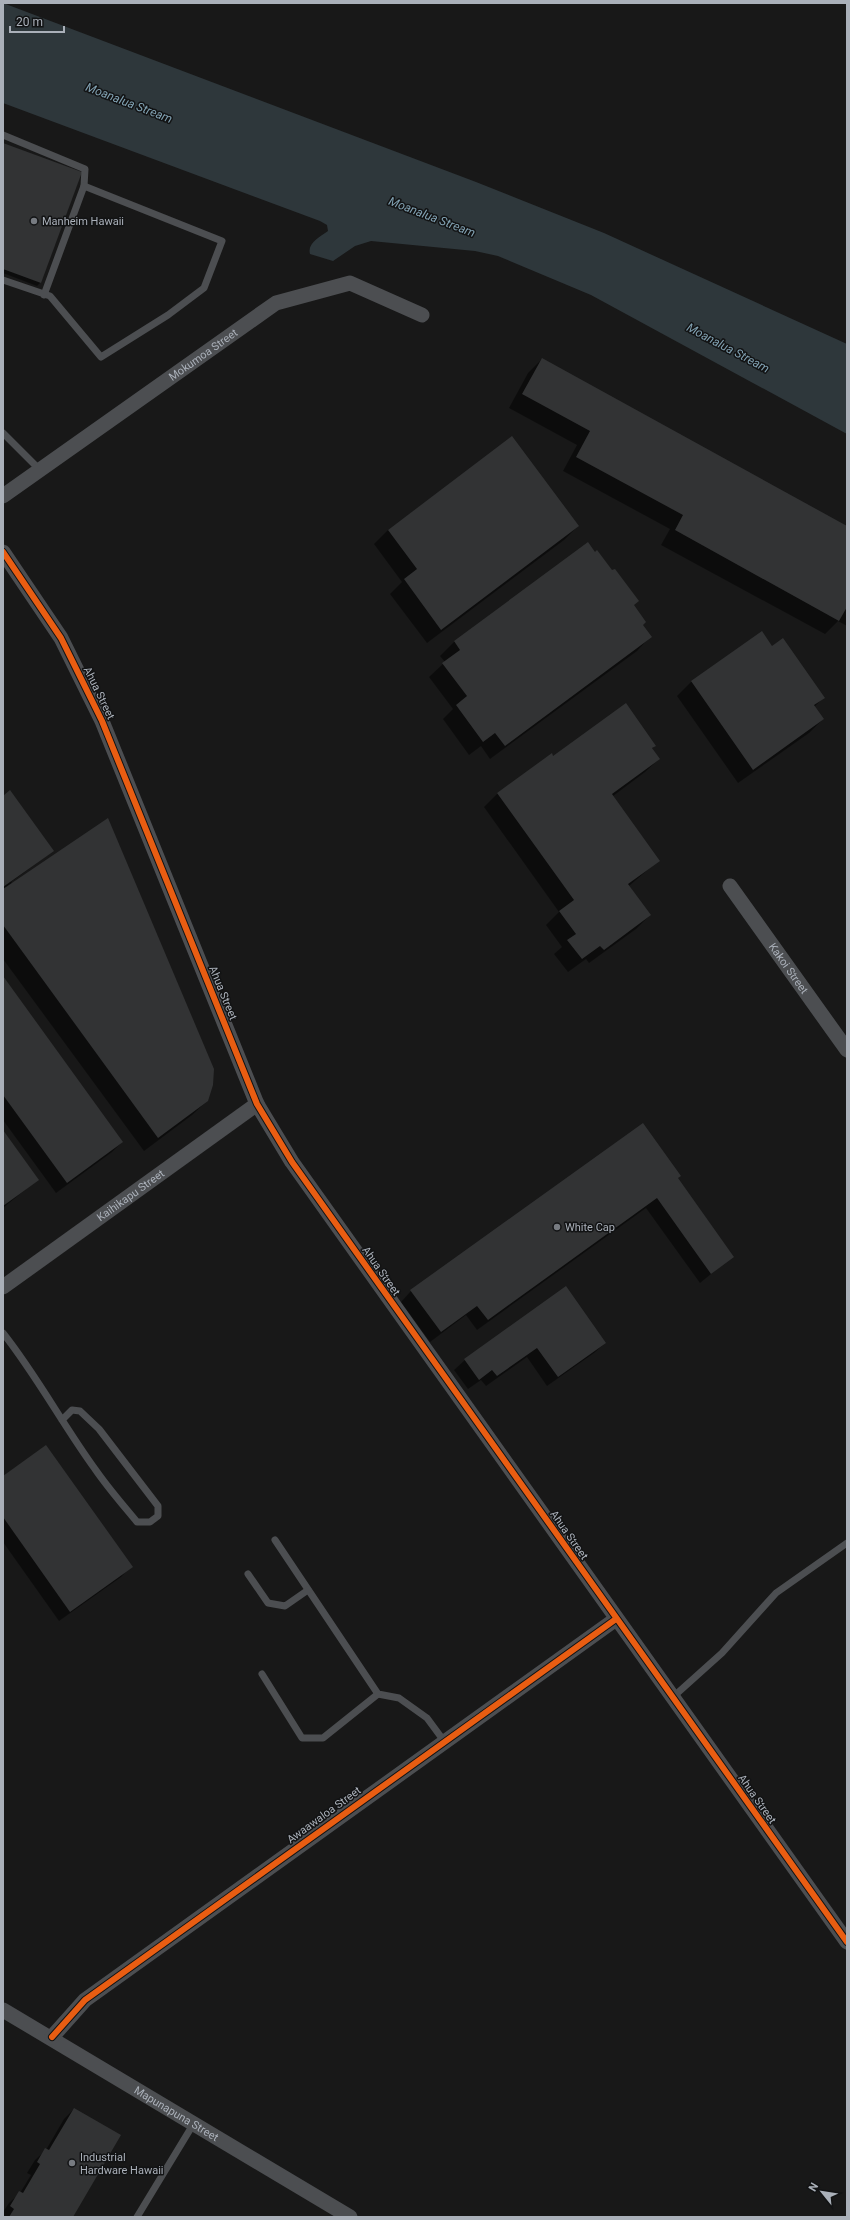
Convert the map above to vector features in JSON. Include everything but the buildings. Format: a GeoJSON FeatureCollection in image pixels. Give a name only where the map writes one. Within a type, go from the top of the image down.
{"type":"FeatureCollection","features":[{"type":"Feature","properties":{"kind":"street","name":"Mokumoa Street"},"geometry":{"type":"LineString","coordinates":[[3,496],[276,303],[350,283],[422,315]]}},
{"type":"Feature","properties":{"kind":"street","name":"Ahua Street"},"geometry":{"type":"LineString","coordinates":[[3,552],[60,638],[102,721],[257,1104],[292,1162],[847,1942]]}},
{"type":"Feature","properties":{"kind":"street","name":"Kakoi Street"},"geometry":{"type":"LineString","coordinates":[[730,886],[847,1050]]}},
{"type":"Feature","properties":{"kind":"street","name":"Kaihikapu Street"},"geometry":{"type":"LineString","coordinates":[[3,1287],[257,1104]]}},
{"type":"Feature","properties":{"kind":"street","name":"Awaawaloa Street"},"geometry":{"type":"LineString","coordinates":[[52,2037],[85,2000],[616,1619]]}},
{"type":"Feature","properties":{"kind":"street","name":"Mapunapuna Street"},"geometry":{"type":"LineString","coordinates":[[3,2010],[52,2037],[350,2217]]}},
{"type":"Feature","properties":{"kind":"lane"},"geometry":{"type":"LineString","coordinates":[[3,135],[85,169],[84,186],[44,295]]}},
{"type":"Feature","properties":{"kind":"lane"},"geometry":{"type":"LineString","coordinates":[[3,280],[50,296],[101,357],[168,315],[204,288],[210,276],[222,241],[84,186]]}},
{"type":"Feature","properties":{"kind":"lane"},"geometry":{"type":"LineString","coordinates":[[3,433],[40,470]]}},
{"type":"Feature","properties":{"kind":"lane"},"geometry":{"type":"LineString","coordinates":[[3,1333],[28,1365],[62,1420],[95,1470],[137,1522],[150,1522],[158,1516],[158,1506],[99,1429],[80,1411],[72,1410],[62,1420]]}},
{"type":"Feature","properties":{"kind":"lane"},"geometry":{"type":"LineString","coordinates":[[276,1540],[378,1694],[399,1698],[428,1718],[444,1741]]}},
{"type":"Feature","properties":{"kind":"lane"},"geometry":{"type":"LineString","coordinates":[[673,1698],[722,1653],[776,1593],[847,1543]]}},
{"type":"Feature","properties":{"kind":"lane"},"geometry":{"type":"LineString","coordinates":[[248,1574],[268,1603],[285,1606],[308,1590]]}},
{"type":"Feature","properties":{"kind":"lane"},"geometry":{"type":"LineString","coordinates":[[262,1674],[302,1738],[323,1738],[378,1694]]}},
{"type":"Feature","properties":{"kind":"lane"},"geometry":{"type":"LineString","coordinates":[[137,2217],[194,2123]]}},
{"type":"Feature","properties":{"kind":"water","name":"Moanalua Stream"},"geometry":{"type":"Polygon","coordinates":[[[3,3],[476,182],[604,233],[847,344],[847,434],[591,295],[498,256],[475,251],[371,241],[355,246],[333,261],[310,254],[310,247],[312,243],[328,231],[327,225],[320,221],[3,103],[3,3]]]}},
{"type":"Feature","properties":{"kind":"cycle path"},"geometry":{"type":"LineString","coordinates":[[3,552],[61,638],[102,721],[257,1104],[292,1162],[847,1942]]}},
{"type":"Feature","properties":{"kind":"cycle path"},"geometry":{"type":"LineString","coordinates":[[52,2037],[85,2000],[616,1619]]}},
{"type":"Feature","properties":{"kind":"place","name":"Manheim Hawaii"},"geometry":{"type":"Point","coordinates":[34,221]}},
{"type":"Feature","properties":{"kind":"place","name":"White Cap"},"geometry":{"type":"Point","coordinates":[557,1227]}},
{"type":"Feature","properties":{"kind":"place","name":"Industrial Hardware Hawaii"},"geometry":{"type":"Point","coordinates":[72,2163]}}]}
